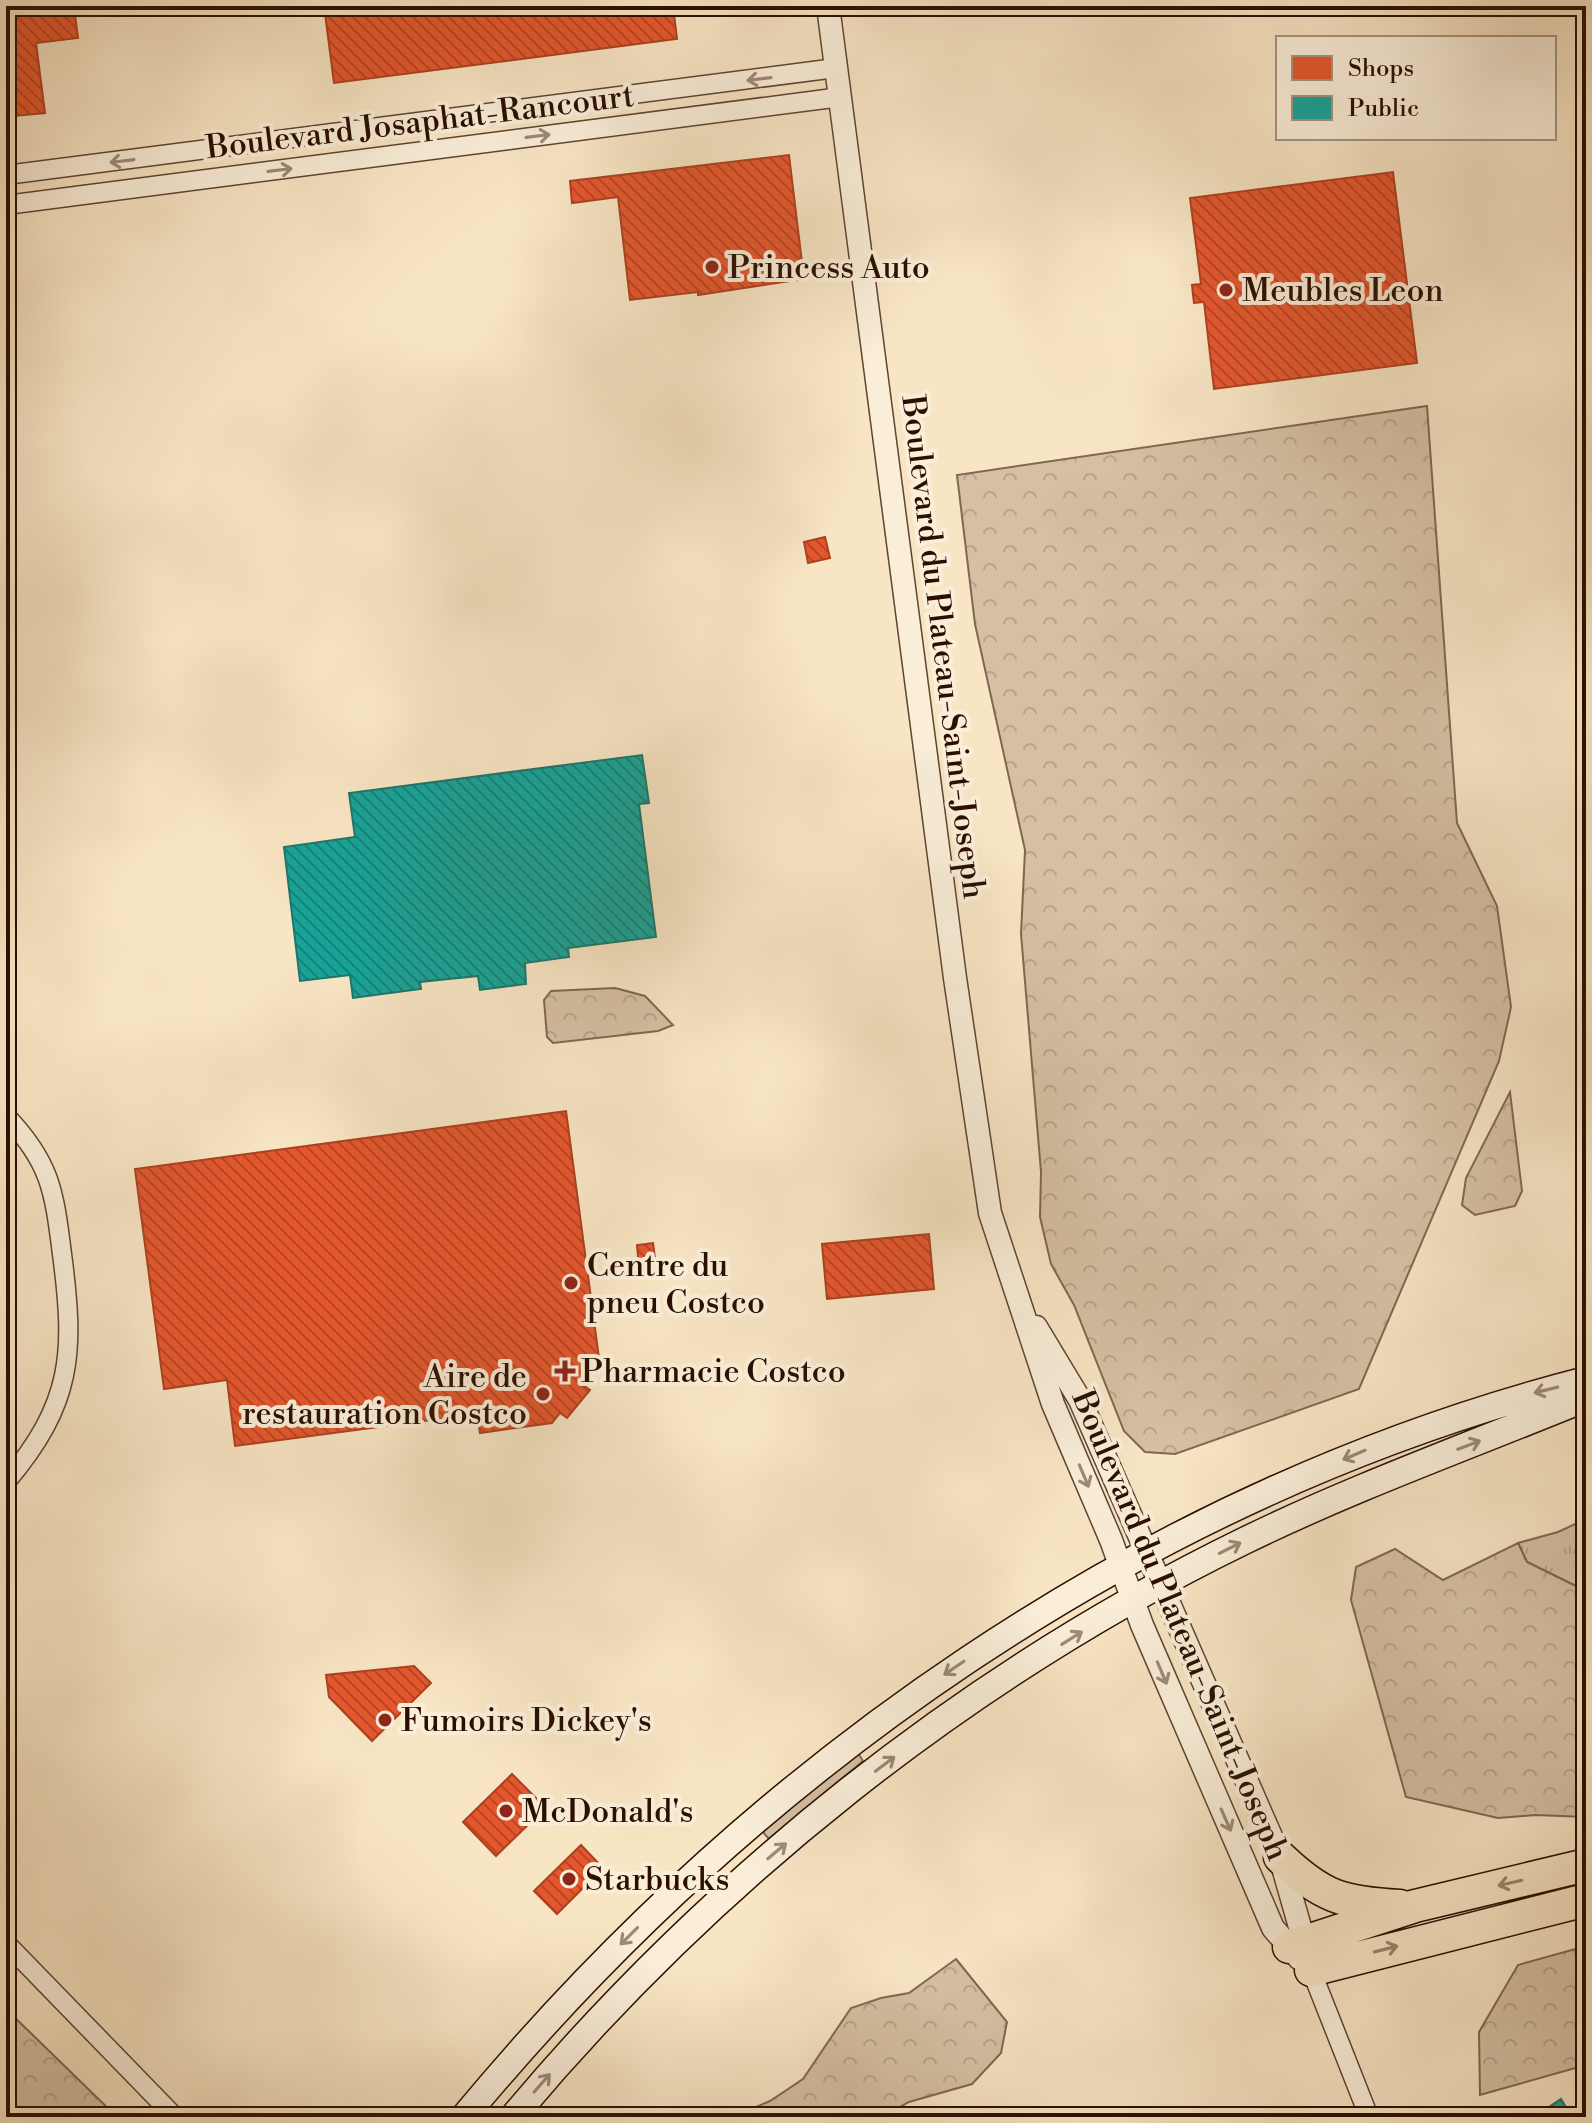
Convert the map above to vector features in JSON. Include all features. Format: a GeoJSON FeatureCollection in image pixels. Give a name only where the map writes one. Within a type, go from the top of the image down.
{"type":"FeatureCollection","features":[{"type":"Feature","properties":{"kind":"highway"},"geometry":{"type":"LineString","coordinates":[[1280,1857],[1304,1880],[1330,1897],[1358,1904],[1415,1906]]}},
{"type":"Feature","properties":{"kind":"highway"},"geometry":{"type":"LineString","coordinates":[[1302,1953],[1415,1906],[1586,1865]]}},
{"type":"Feature","properties":{"kind":"highway"},"geometry":{"type":"LineString","coordinates":[[1302,1953],[1586,1900]]}},
{"type":"Feature","properties":{"kind":"main road"},"geometry":{"type":"LineString","coordinates":[[464,2117],[604,1961],[755,1819],[838,1751],[933,1682],[1044,1610],[1147,1553],[1382,1443],[1489,1405],[1586,1380]]}},
{"type":"Feature","properties":{"kind":"main road"},"geometry":{"type":"LineString","coordinates":[[513,2117],[572,2049],[659,1959],[813,1821],[960,1710],[1161,1584],[1325,1503],[1586,1398]]}},
{"type":"Feature","properties":{"kind":"street","name":"Boulevard du Plateau-Saint-Joseph"},"geometry":{"type":"LineString","coordinates":[[828,6],[978,1149],[993,1226],[1053,1404],[1133,1600],[1273,1928],[1302,1953]]}},
{"type":"Feature","properties":{"kind":"street","name":"Boulevard Josaphat-Rancourt"},"geometry":{"type":"LineString","coordinates":[[6,175],[836,68]]}},
{"type":"Feature","properties":{"kind":"street","name":"Boulevard Josaphat-Rancourt"},"geometry":{"type":"LineString","coordinates":[[6,205],[841,97]]}},
{"type":"Feature","properties":{"kind":"street"},"geometry":{"type":"LineString","coordinates":[[6,1116],[41,1158],[49,1181],[58,1222],[70,1335],[67,1369],[51,1417],[35,1445],[6,1482]]}},
{"type":"Feature","properties":{"kind":"street","name":"Boulevard du Plateau-Saint-Joseph"},"geometry":{"type":"LineString","coordinates":[[1015,1292],[1080,1400],[1280,1857],[1302,1953],[1369,2117]]}},
{"type":"Feature","properties":{"kind":"street"},"geometry":{"type":"LineString","coordinates":[[6,1943],[175,2117]]}},
{"type":"Feature","properties":{"kind":"green space"},"geometry":{"type":"Polygon","coordinates":[[[1427,406],[1457,823],[1497,906],[1511,1007],[1499,1061],[1359,1389],[1175,1454],[1145,1452],[1124,1431],[1074,1305],[1051,1264],[1040,1217],[1041,1172],[1021,934],[1025,850],[975,624],[957,475],[1427,406]]]}},
{"type":"Feature","properties":{"kind":"green space"},"geometry":{"type":"Polygon","coordinates":[[[615,988],[645,996],[673,1025],[658,1031],[553,1043],[547,1037],[544,1000],[551,991],[615,988]]]}},
{"type":"Feature","properties":{"kind":"green space"},"geometry":{"type":"Polygon","coordinates":[[[1510,1092],[1522,1191],[1515,1206],[1475,1215],[1462,1205],[1466,1178],[1510,1092]]]}},
{"type":"Feature","properties":{"kind":"green space"},"geometry":{"type":"Polygon","coordinates":[[[1586,1519],[1586,1591],[1527,1562],[1518,1543],[1558,1532],[1586,1519]]]}},
{"type":"Feature","properties":{"kind":"green space"},"geometry":{"type":"Polygon","coordinates":[[[1518,1543],[1527,1562],[1586,1591],[1586,1817],[1535,1815],[1498,1818],[1406,1797],[1351,1600],[1356,1567],[1395,1549],[1443,1580],[1518,1543]]]}},
{"type":"Feature","properties":{"kind":"green space"},"geometry":{"type":"Polygon","coordinates":[[[858,1753],[863,1761],[769,1839],[762,1831],[858,1753]]]}},
{"type":"Feature","properties":{"kind":"green space"},"geometry":{"type":"Polygon","coordinates":[[[1586,1946],[1586,2065],[1480,2095],[1479,2032],[1518,1965],[1586,1946]]]}},
{"type":"Feature","properties":{"kind":"green space"},"geometry":{"type":"Polygon","coordinates":[[[956,1959],[1007,2022],[1001,2053],[972,2084],[909,2102],[882,2117],[733,2117],[770,2101],[803,2079],[851,2008],[909,1993],[956,1959]]]}},
{"type":"Feature","properties":{"kind":"green space"},"geometry":{"type":"Polygon","coordinates":[[[6,2009],[117,2117],[6,2117],[6,2009]]]}},
{"type":"Feature","properties":{"kind":"building: Shops"},"geometry":{"type":"Polygon","coordinates":[[[6,6],[63,6],[65,17],[75,15],[78,38],[36,43],[45,113],[14,116],[11,91],[6,91],[6,6]]]}},
{"type":"Feature","properties":{"kind":"building: Shops"},"geometry":{"type":"Polygon","coordinates":[[[324,6],[673,6],[677,39],[334,83],[324,6]]]}},
{"type":"Feature","properties":{"kind":"building: Shops"},"geometry":{"type":"Polygon","coordinates":[[[789,155],[804,279],[698,295],[698,292],[630,300],[618,197],[572,203],[570,181],[789,155]]]}},
{"type":"Feature","properties":{"kind":"building: Shops"},"geometry":{"type":"Polygon","coordinates":[[[1393,172],[1417,363],[1214,389],[1204,302],[1194,303],[1192,285],[1201,284],[1190,198],[1393,172]]]}},
{"type":"Feature","properties":{"kind":"building: Shops"},"geometry":{"type":"Polygon","coordinates":[[[825,537],[830,558],[808,563],[804,542],[825,537]]]}},
{"type":"Feature","properties":{"kind":"building: Shops"},"geometry":{"type":"Polygon","coordinates":[[[566,1111],[599,1358],[588,1359],[591,1376],[583,1385],[590,1390],[567,1418],[560,1413],[552,1423],[480,1433],[477,1414],[235,1446],[227,1380],[164,1389],[135,1169],[566,1111]]]}},
{"type":"Feature","properties":{"kind":"building: Shops"},"geometry":{"type":"Polygon","coordinates":[[[929,1234],[934,1289],[827,1299],[822,1244],[929,1234]]]}},
{"type":"Feature","properties":{"kind":"building: Shops"},"geometry":{"type":"Polygon","coordinates":[[[653,1243],[656,1266],[639,1268],[637,1245],[653,1243]]]}},
{"type":"Feature","properties":{"kind":"building: Shops"},"geometry":{"type":"Polygon","coordinates":[[[414,1666],[431,1683],[372,1741],[329,1697],[326,1675],[414,1666]]]}},
{"type":"Feature","properties":{"kind":"building: Shops","name":"McDonald's"},"geometry":{"type":"Polygon","coordinates":[[[512,1774],[543,1805],[531,1816],[534,1819],[496,1856],[463,1822],[512,1774]]]}},
{"type":"Feature","properties":{"kind":"building: Shops","name":"Starbucks"},"geometry":{"type":"Polygon","coordinates":[[[581,1845],[603,1868],[557,1914],[534,1891],[581,1845]]]}},
{"type":"Feature","properties":{"kind":"building: Public"},"geometry":{"type":"Polygon","coordinates":[[[642,755],[649,803],[639,804],[656,937],[568,948],[569,957],[525,963],[526,984],[480,990],[478,976],[420,982],[421,989],[353,998],[350,975],[300,981],[284,847],[355,837],[349,793],[642,755]]]}},
{"type":"Feature","properties":{"kind":"building: Public"},"geometry":{"type":"Polygon","coordinates":[[[1561,2099],[1572,2117],[1534,2117],[1561,2099]]]}},
{"type":"Feature","properties":{"kind":"place","name":"Princess Auto"},"geometry":{"type":"Point","coordinates":[712,267]}},
{"type":"Feature","properties":{"kind":"place","name":"Meubles Leon"},"geometry":{"type":"Point","coordinates":[1226,290]}},
{"type":"Feature","properties":{"kind":"place","name":"Centre du pneu Costco"},"geometry":{"type":"Point","coordinates":[571,1283]}},
{"type":"Feature","properties":{"kind":"place","name":"Pharmacie Costco"},"geometry":{"type":"Point","coordinates":[565,1371]}},
{"type":"Feature","properties":{"kind":"place","name":"Aire de restauration Costco"},"geometry":{"type":"Point","coordinates":[543,1394]}},
{"type":"Feature","properties":{"kind":"place","name":"Fumoirs Dickey's"},"geometry":{"type":"Point","coordinates":[385,1720]}},
{"type":"Feature","properties":{"kind":"place","name":"McDonald's"},"geometry":{"type":"Point","coordinates":[506,1811]}},
{"type":"Feature","properties":{"kind":"place","name":"Starbucks"},"geometry":{"type":"Point","coordinates":[569,1879]}}]}
